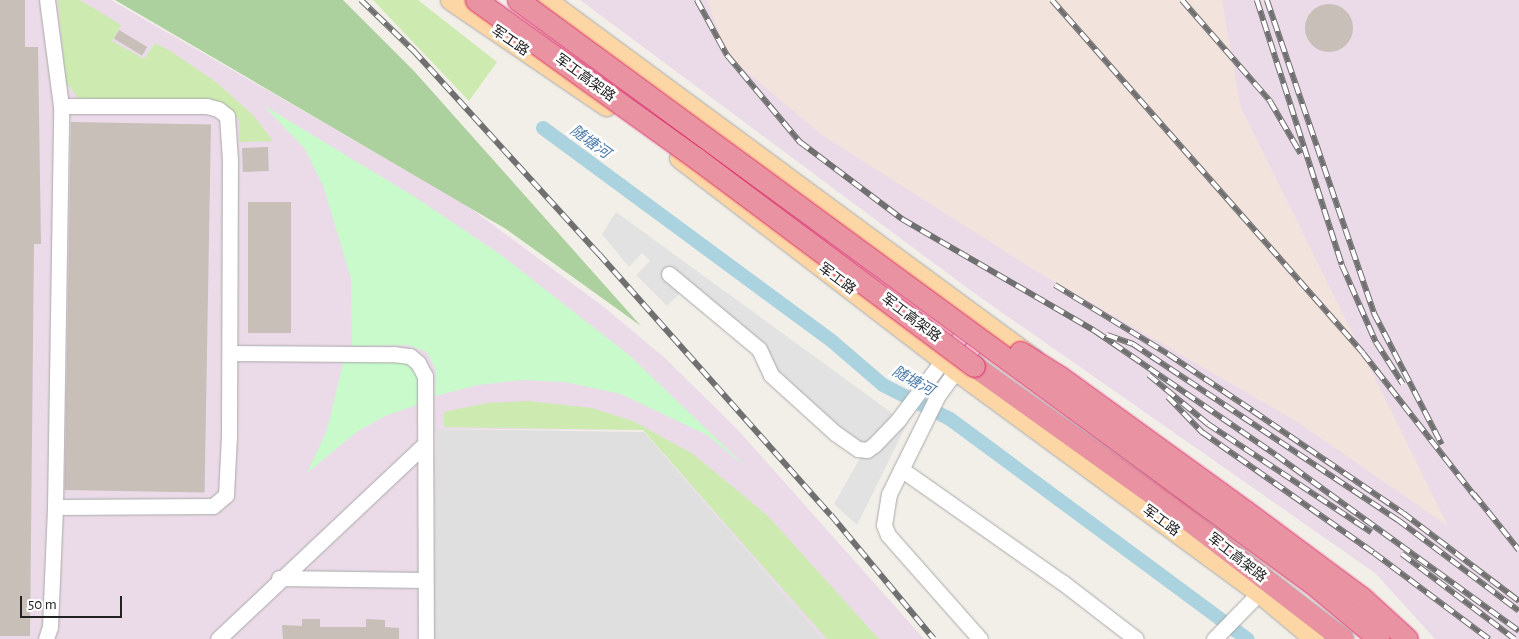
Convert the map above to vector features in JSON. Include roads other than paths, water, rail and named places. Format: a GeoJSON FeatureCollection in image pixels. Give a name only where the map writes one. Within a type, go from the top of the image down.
{"type":"FeatureCollection","features":[{"type":"Feature","properties":{"kind":"highway","name":"军工高架路"},"geometry":{"type":"LineString","coordinates":[[476,0],[1174,509],[1343,639]]}},
{"type":"Feature","properties":{"kind":"highway","name":"军工高架路"},"geometry":{"type":"LineString","coordinates":[[518,0],[909,285],[1312,583],[1379,639]]}},
{"type":"Feature","properties":{"kind":"highway"},"geometry":{"type":"LineString","coordinates":[[909,285],[1060,377],[1361,597],[1407,639]]}},
{"type":"Feature","properties":{"kind":"main road","name":"军工路"},"geometry":{"type":"LineString","coordinates":[[450,0],[676,156],[949,365],[1259,593],[1314,639]]}},
{"type":"Feature","properties":{"kind":"main road"},"geometry":{"type":"LineString","coordinates":[[547,0],[984,319],[1213,500],[1314,571],[1391,639]]}},
{"type":"Feature","properties":{"kind":"lane"},"geometry":{"type":"LineString","coordinates":[[46,639],[50,627],[55,507],[61,106],[47,0]]}},
{"type":"Feature","properties":{"kind":"lane"},"geometry":{"type":"LineString","coordinates":[[55,507],[202,507],[219,502],[226,495],[227,483],[230,353],[230,160],[227,116],[218,109],[206,106],[61,106]]}},
{"type":"Feature","properties":{"kind":"lane"},"geometry":{"type":"LineString","coordinates":[[670,274],[759,349],[771,376],[835,433],[858,449],[867,450],[874,445],[898,420],[922,386],[949,365],[984,319]]}},
{"type":"Feature","properties":{"kind":"lane"},"geometry":{"type":"LineString","coordinates":[[230,353],[410,356],[418,363],[424,376],[426,639]]}},
{"type":"Feature","properties":{"kind":"lane"},"geometry":{"type":"LineString","coordinates":[[949,365],[938,395],[901,469],[885,508],[884,524],[888,535],[980,639]]}},
{"type":"Feature","properties":{"kind":"lane"},"geometry":{"type":"LineString","coordinates":[[218,639],[279,578],[424,444]]}},
{"type":"Feature","properties":{"kind":"lane"},"geometry":{"type":"LineString","coordinates":[[901,469],[1054,577],[1136,639]]}},
{"type":"Feature","properties":{"kind":"lane"},"geometry":{"type":"LineString","coordinates":[[279,578],[425,580]]}},
{"type":"Feature","properties":{"kind":"lane"},"geometry":{"type":"LineString","coordinates":[[1214,639],[1259,593]]}},
{"type":"Feature","properties":{"kind":"waterway","name":"随塘河"},"geometry":{"type":"LineString","coordinates":[[543,128],[833,342],[883,385],[950,419],[1247,639]]}},
{"type":"Feature","properties":{"kind":"railway"},"geometry":{"type":"LineString","coordinates":[[361,0],[414,51],[599,254],[831,515],[934,639]]}},
{"type":"Feature","properties":{"kind":"railway"},"geometry":{"type":"LineString","coordinates":[[697,0],[727,55],[800,142],[902,219],[1095,331],[1276,455],[1519,631]]}},
{"type":"Feature","properties":{"kind":"railway"},"geometry":{"type":"LineString","coordinates":[[1052,0],[1363,353],[1477,499]]}},
{"type":"Feature","properties":{"kind":"railway"},"geometry":{"type":"LineString","coordinates":[[1182,0],[1270,101],[1301,154]]}},
{"type":"Feature","properties":{"kind":"railway"},"geometry":{"type":"LineString","coordinates":[[1257,0],[1342,265],[1376,342],[1403,384]]}},
{"type":"Feature","properties":{"kind":"railway"},"geometry":{"type":"LineString","coordinates":[[1267,0],[1374,313],[1442,445]]}},
{"type":"Feature","properties":{"kind":"railway"},"geometry":{"type":"LineString","coordinates":[[1055,285],[1168,354],[1403,513],[1519,601]]}},
{"type":"Feature","properties":{"kind":"railway"},"geometry":{"type":"LineString","coordinates":[[1107,335],[1133,344],[1398,520],[1519,611]]}},
{"type":"Feature","properties":{"kind":"railway"},"geometry":{"type":"LineString","coordinates":[[1149,375],[1208,424],[1371,532]]}},
{"type":"Feature","properties":{"kind":"railway"},"geometry":{"type":"LineString","coordinates":[[1168,397],[1202,432],[1374,553],[1489,639]]}},
{"type":"Feature","properties":{"kind":"railway"},"geometry":{"type":"LineString","coordinates":[[1474,494],[1519,550]]}},
{"type":"Feature","properties":{"kind":"railway"},"geometry":{"type":"LineString","coordinates":[[1402,554],[1515,639]]}}]}
